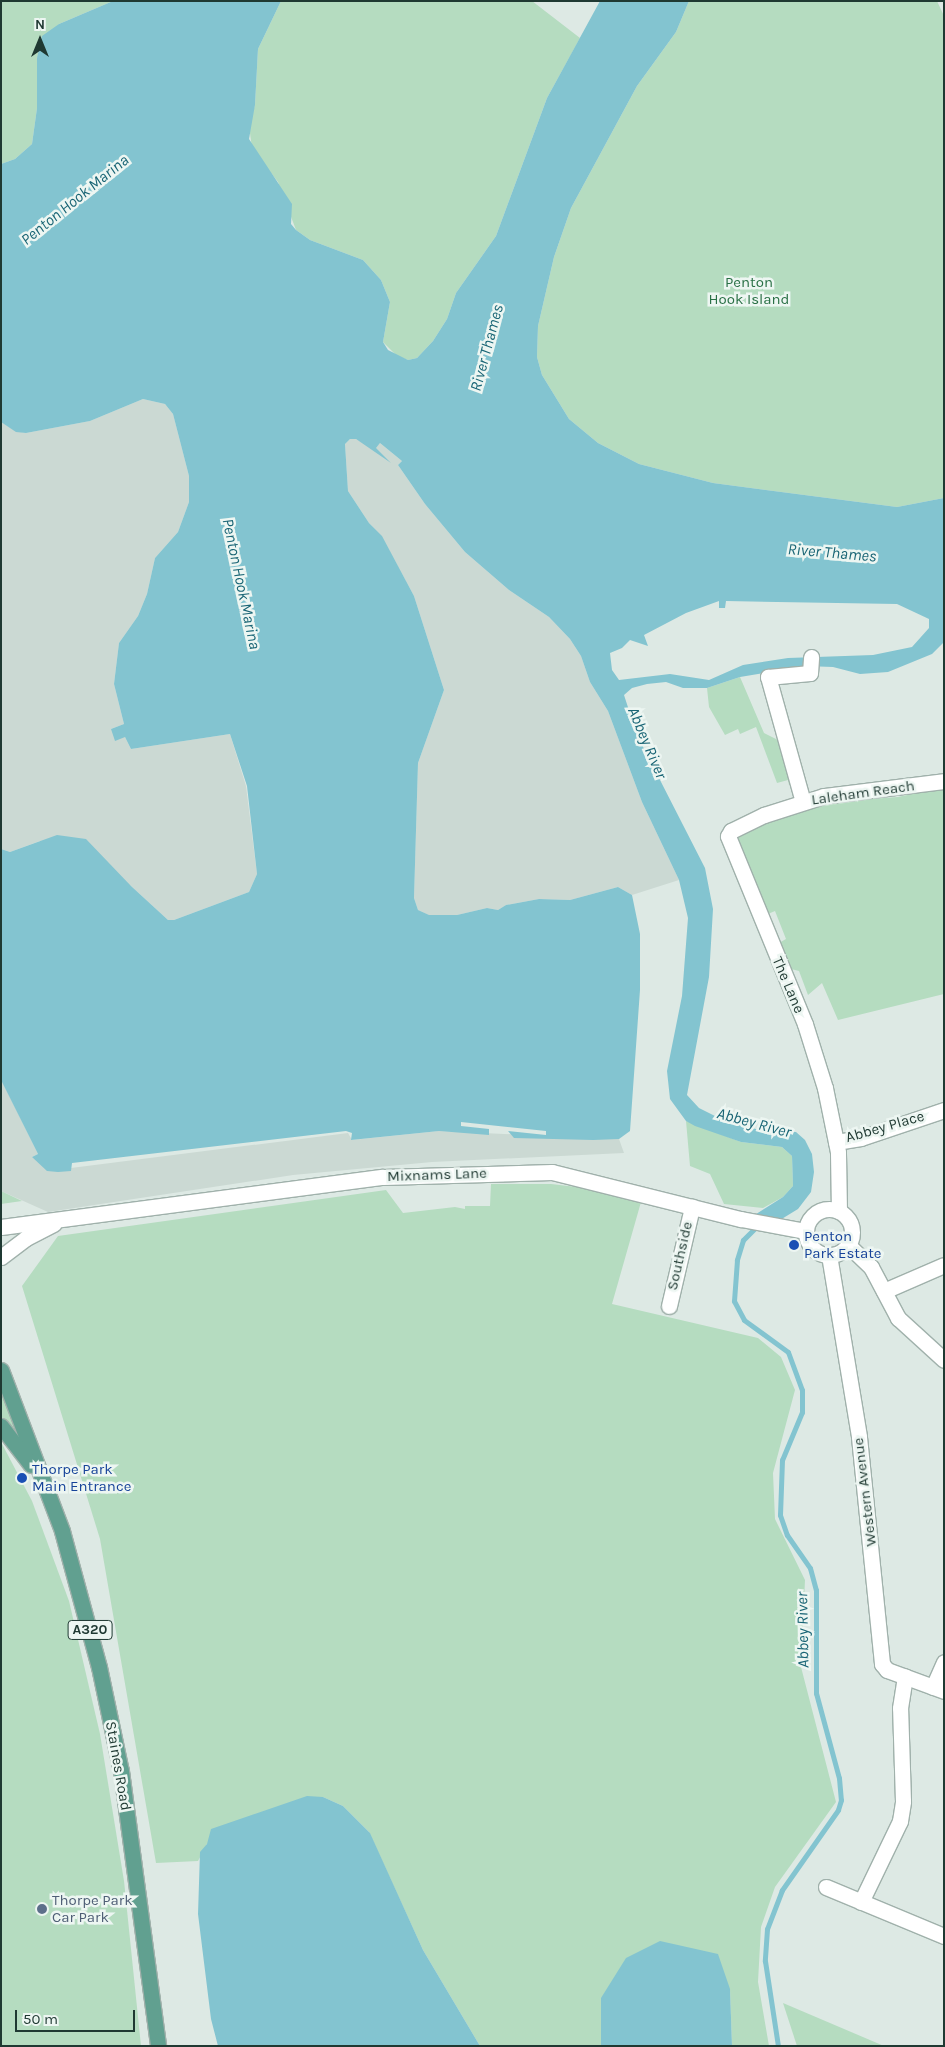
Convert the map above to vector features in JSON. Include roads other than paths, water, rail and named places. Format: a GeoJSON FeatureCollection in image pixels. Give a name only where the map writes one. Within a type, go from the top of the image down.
{"type":"FeatureCollection","features":[{"type":"Feature","properties":{"kind":"main road","name":"Staines Road"},"geometry":{"type":"LineString","coordinates":[[1,1370],[48,1492],[82,1597],[121,1771],[158,2046]]}},
{"type":"Feature","properties":{"kind":"main road","name":"Staines Road"},"geometry":{"type":"LineString","coordinates":[[1,1426],[25,1456],[48,1492]]}},
{"type":"Feature","properties":{"kind":"street"},"geometry":{"type":"LineString","coordinates":[[803,802],[768,677],[805,675],[810,673],[811,662]]}},
{"type":"Feature","properties":{"kind":"street","name":"Laleham Reach"},"geometry":{"type":"LineString","coordinates":[[729,833],[764,816],[803,802],[832,795],[944,781]]}},
{"type":"Feature","properties":{"kind":"street","name":"The Lane"},"geometry":{"type":"LineString","coordinates":[[729,833],[732,849],[813,1047],[836,1142]]}},
{"type":"Feature","properties":{"kind":"street","name":"Abbey Place"},"geometry":{"type":"LineString","coordinates":[[838,1211],[836,1142],[862,1138],[944,1110]]}},
{"type":"Feature","properties":{"kind":"street","name":"Mixnams Lane"},"geometry":{"type":"LineString","coordinates":[[1,1227],[284,1187],[384,1177],[472,1172],[552,1172],[740,1219],[806,1231]]}},
{"type":"Feature","properties":{"kind":"street","name":"Southside"},"geometry":{"type":"LineString","coordinates":[[669,1306],[692,1206]]}},
{"type":"Feature","properties":{"kind":"street"},"geometry":{"type":"LineString","coordinates":[[821,1210],[838,1211],[851,1224],[852,1233],[848,1245],[837,1254],[828,1255],[812,1248],[806,1231],[813,1215],[821,1210]]}},
{"type":"Feature","properties":{"kind":"street","name":"Mixnams Lane"},"geometry":{"type":"LineString","coordinates":[[1,1257],[26,1238],[65,1219]]}},
{"type":"Feature","properties":{"kind":"street"},"geometry":{"type":"LineString","coordinates":[[848,1245],[863,1256],[898,1318],[944,1360]]}},
{"type":"Feature","properties":{"kind":"street","name":"Western Avenue"},"geometry":{"type":"LineString","coordinates":[[828,1255],[860,1446],[882,1664],[887,1670],[939,1689]]}},
{"type":"Feature","properties":{"kind":"street"},"geometry":{"type":"LineString","coordinates":[[884,1291],[944,1266]]}},
{"type":"Feature","properties":{"kind":"street"},"geometry":{"type":"LineString","coordinates":[[939,1689],[944,1662]]}},
{"type":"Feature","properties":{"kind":"street"},"geometry":{"type":"LineString","coordinates":[[861,1902],[900,1821],[903,1801],[900,1708],[905,1676]]}},
{"type":"Feature","properties":{"kind":"street"},"geometry":{"type":"LineString","coordinates":[[826,1887],[944,1936]]}},
{"type":"Feature","properties":{"kind":"water"},"geometry":{"type":"Polygon","coordinates":[[[113,1],[281,1],[258,49],[255,105],[249,139],[292,204],[291,224],[296,230],[310,240],[363,260],[381,280],[390,302],[383,342],[388,350],[408,360],[417,358],[433,341],[447,319],[456,293],[496,236],[547,98],[600,1],[689,1],[676,32],[637,86],[571,208],[554,257],[538,326],[537,357],[542,375],[569,419],[598,443],[639,464],[713,483],[897,507],[944,498],[944,642],[932,654],[888,672],[860,674],[833,667],[805,666],[740,677],[707,688],[683,688],[666,682],[647,684],[632,688],[624,695],[637,735],[705,868],[713,909],[709,977],[687,1095],[699,1108],[727,1122],[760,1130],[796,1132],[805,1140],[812,1154],[814,1172],[811,1192],[798,1209],[780,1220],[753,1216],[783,1197],[793,1186],[792,1156],[782,1147],[741,1142],[695,1126],[686,1121],[670,1099],[667,1071],[682,996],[688,918],[679,880],[642,802],[608,711],[590,682],[581,656],[570,639],[549,617],[509,590],[465,552],[425,504],[398,465],[402,461],[380,443],[376,448],[391,463],[356,439],[350,439],[345,444],[348,491],[369,523],[382,536],[414,596],[444,690],[418,763],[414,898],[418,910],[429,915],[457,915],[487,908],[498,910],[506,905],[539,899],[570,900],[618,887],[632,895],[640,934],[640,990],[630,1131],[619,1139],[514,1138],[508,1131],[546,1135],[546,1131],[461,1122],[461,1126],[489,1129],[489,1135],[439,1131],[351,1140],[352,1133],[346,1131],[72,1163],[71,1171],[58,1172],[47,1171],[32,1157],[38,1154],[1,1080],[1,849],[10,852],[57,835],[86,839],[131,886],[168,920],[174,920],[249,892],[257,874],[247,786],[230,734],[131,749],[125,737],[115,741],[111,729],[124,724],[114,684],[119,643],[138,616],[147,594],[155,558],[178,532],[189,502],[189,476],[173,414],[165,404],[143,399],[90,421],[26,433],[16,432],[1,422],[1,164],[15,159],[32,144],[37,108],[37,58],[42,36],[59,24],[113,1]],[[719,601],[686,613],[644,635],[648,646],[630,640],[622,648],[610,653],[612,670],[619,680],[670,674],[709,680],[743,665],[788,658],[873,655],[912,647],[929,628],[929,619],[897,604],[726,601],[725,608],[719,608],[719,601]]]}},
{"type":"Feature","properties":{"kind":"water"},"geometry":{"type":"Polygon","coordinates":[[[307,1796],[323,1797],[343,1806],[370,1833],[423,1950],[480,2046],[218,2046],[211,2019],[198,1914],[200,1852],[207,1844],[211,1829],[307,1796]]]}},
{"type":"Feature","properties":{"kind":"water"},"geometry":{"type":"Polygon","coordinates":[[[660,1941],[718,1954],[730,1989],[732,2046],[601,2046],[601,1998],[626,1958],[660,1941]]]}},
{"type":"Feature","properties":{"kind":"waterway","name":"Abbey River"},"geometry":{"type":"LineString","coordinates":[[757,1226],[743,1240],[737,1260],[734,1301],[744,1320],[788,1352],[802,1390],[802,1412],[782,1460],[780,1515],[787,1535],[810,1568],[816,1590],[816,1693],[839,1778],[841,1800],[838,1810],[782,1890],[767,1929],[765,1961],[778,2046]]}},
{"type":"Feature","properties":{"kind":"place","name":"Penton Park Estate"},"geometry":{"type":"Point","coordinates":[794,1245]}},
{"type":"Feature","properties":{"kind":"place","name":"Thorpe Park Main Entrance"},"geometry":{"type":"Point","coordinates":[22,1478]}},
{"type":"Feature","properties":{"kind":"place","name":"Thorpe Park Car Park"},"geometry":{"type":"Point","coordinates":[42,1909]}},
{"type":"Feature","properties":{"kind":"water label","name":"Penton Hook Marina"},"geometry":{"type":"Point","coordinates":[75,200]}},
{"type":"Feature","properties":{"kind":"water label","name":"River Thames"},"geometry":{"type":"Point","coordinates":[487,348]}},
{"type":"Feature","properties":{"kind":"water label","name":"River Thames"},"geometry":{"type":"Point","coordinates":[832,553]}},
{"type":"Feature","properties":{"kind":"water label","name":"Penton Hook Marina"},"geometry":{"type":"Point","coordinates":[241,584]}},
{"type":"Feature","properties":{"kind":"park label","name":"Penton Hook Island"},"geometry":{"type":"Point","coordinates":[749,290]}}]}
